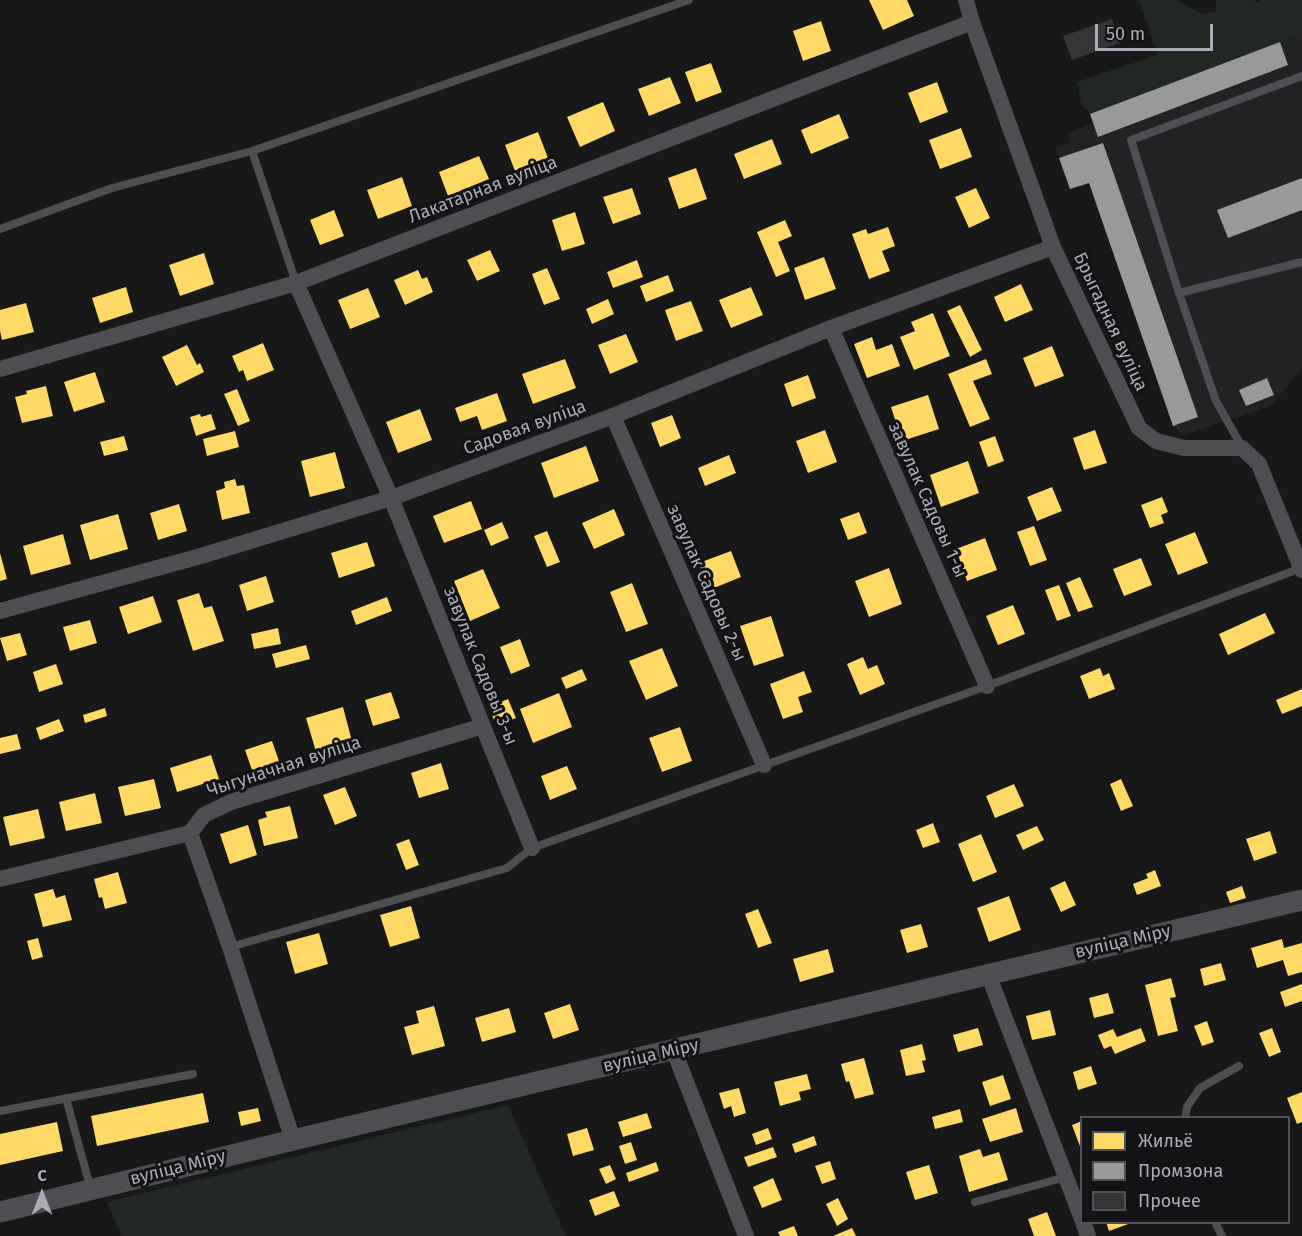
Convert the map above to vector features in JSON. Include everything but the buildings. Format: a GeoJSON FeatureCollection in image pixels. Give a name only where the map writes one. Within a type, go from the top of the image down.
{"type":"FeatureCollection","features":[{"type":"Feature","properties":{"kind":"street","name":"Брыгадная вуліца"},"geometry":{"type":"LineString","coordinates":[[966,0],[1053,247],[1139,428],[1156,441],[1184,448],[1242,448]]}},
{"type":"Feature","properties":{"kind":"street","name":"Лакатарная вуліца"},"geometry":{"type":"LineString","coordinates":[[0,369],[296,283],[972,22]]}},
{"type":"Feature","properties":{"kind":"street","name":"Садовая вуліца"},"geometry":{"type":"LineString","coordinates":[[0,611],[201,556],[392,498],[613,416],[831,328],[1053,247]]}},
{"type":"Feature","properties":{"kind":"street","name":"завулак Садовы 3-ы"},"geometry":{"type":"LineString","coordinates":[[296,283],[392,498],[532,848]]}},
{"type":"Feature","properties":{"kind":"street","name":"завулак Садовы 1-ы"},"geometry":{"type":"LineString","coordinates":[[831,328],[987,686]]}},
{"type":"Feature","properties":{"kind":"street","name":"завулак Садовы 2-ы"},"geometry":{"type":"LineString","coordinates":[[613,416],[764,765]]}},
{"type":"Feature","properties":{"kind":"street"},"geometry":{"type":"LineString","coordinates":[[1242,448],[1259,464],[1302,569]]}},
{"type":"Feature","properties":{"kind":"street","name":"Чыгуначная вуліца"},"geometry":{"type":"LineString","coordinates":[[190,833],[204,814],[231,802],[483,726]]}},
{"type":"Feature","properties":{"kind":"street"},"geometry":{"type":"LineString","coordinates":[[0,879],[190,833],[294,1140]]}},
{"type":"Feature","properties":{"kind":"street","name":"вуліца Міру"},"geometry":{"type":"LineString","coordinates":[[0,1212],[1302,900]]}},
{"type":"Feature","properties":{"kind":"street"},"geometry":{"type":"LineString","coordinates":[[988,974],[1080,1216]]}},
{"type":"Feature","properties":{"kind":"street"},"geometry":{"type":"LineString","coordinates":[[674,1050],[746,1236]]}},
{"type":"Feature","properties":{"kind":"lane"},"geometry":{"type":"LineString","coordinates":[[0,229],[112,188],[252,151],[689,0]]}},
{"type":"Feature","properties":{"kind":"lane"},"geometry":{"type":"LineString","coordinates":[[1242,448],[1216,401],[1131,141],[1302,75]]}},
{"type":"Feature","properties":{"kind":"lane"},"geometry":{"type":"LineString","coordinates":[[252,151],[296,283]]}},
{"type":"Feature","properties":{"kind":"lane"},"geometry":{"type":"LineString","coordinates":[[1179,293],[1302,262]]}},
{"type":"Feature","properties":{"kind":"lane"},"geometry":{"type":"LineString","coordinates":[[230,947],[507,868],[532,848],[987,686],[1302,569]]}},
{"type":"Feature","properties":{"kind":"lane"},"geometry":{"type":"LineString","coordinates":[[1185,1116],[1187,1107],[1200,1088],[1239,1066]]}},
{"type":"Feature","properties":{"kind":"lane"},"geometry":{"type":"LineString","coordinates":[[0,1111],[193,1074]]}},
{"type":"Feature","properties":{"kind":"lane"},"geometry":{"type":"LineString","coordinates":[[66,1098],[90,1190]]}},
{"type":"Feature","properties":{"kind":"lane"},"geometry":{"type":"LineString","coordinates":[[975,1202],[1066,1177]]}},
{"type":"Feature","properties":{"kind":"shaded area"},"geometry":{"type":"Polygon","coordinates":[[[1139,0],[1176,0],[1202,14],[1216,12],[1216,0],[1259,2],[1261,0],[1302,0],[1302,34],[1090,114],[1081,104],[1077,82],[1158,55],[1139,0]]]}},
{"type":"Feature","properties":{"kind":"shaded area"},"geometry":{"type":"Polygon","coordinates":[[[1302,34],[1302,368],[1271,406],[1184,435],[1173,426],[1089,183],[1070,189],[1056,147],[1070,142],[1067,134],[1092,123],[1090,114],[1302,34]]]}},
{"type":"Feature","properties":{"kind":"shaded area"},"geometry":{"type":"Polygon","coordinates":[[[508,1105],[566,1236],[121,1236],[107,1202],[508,1105]]]}}]}
